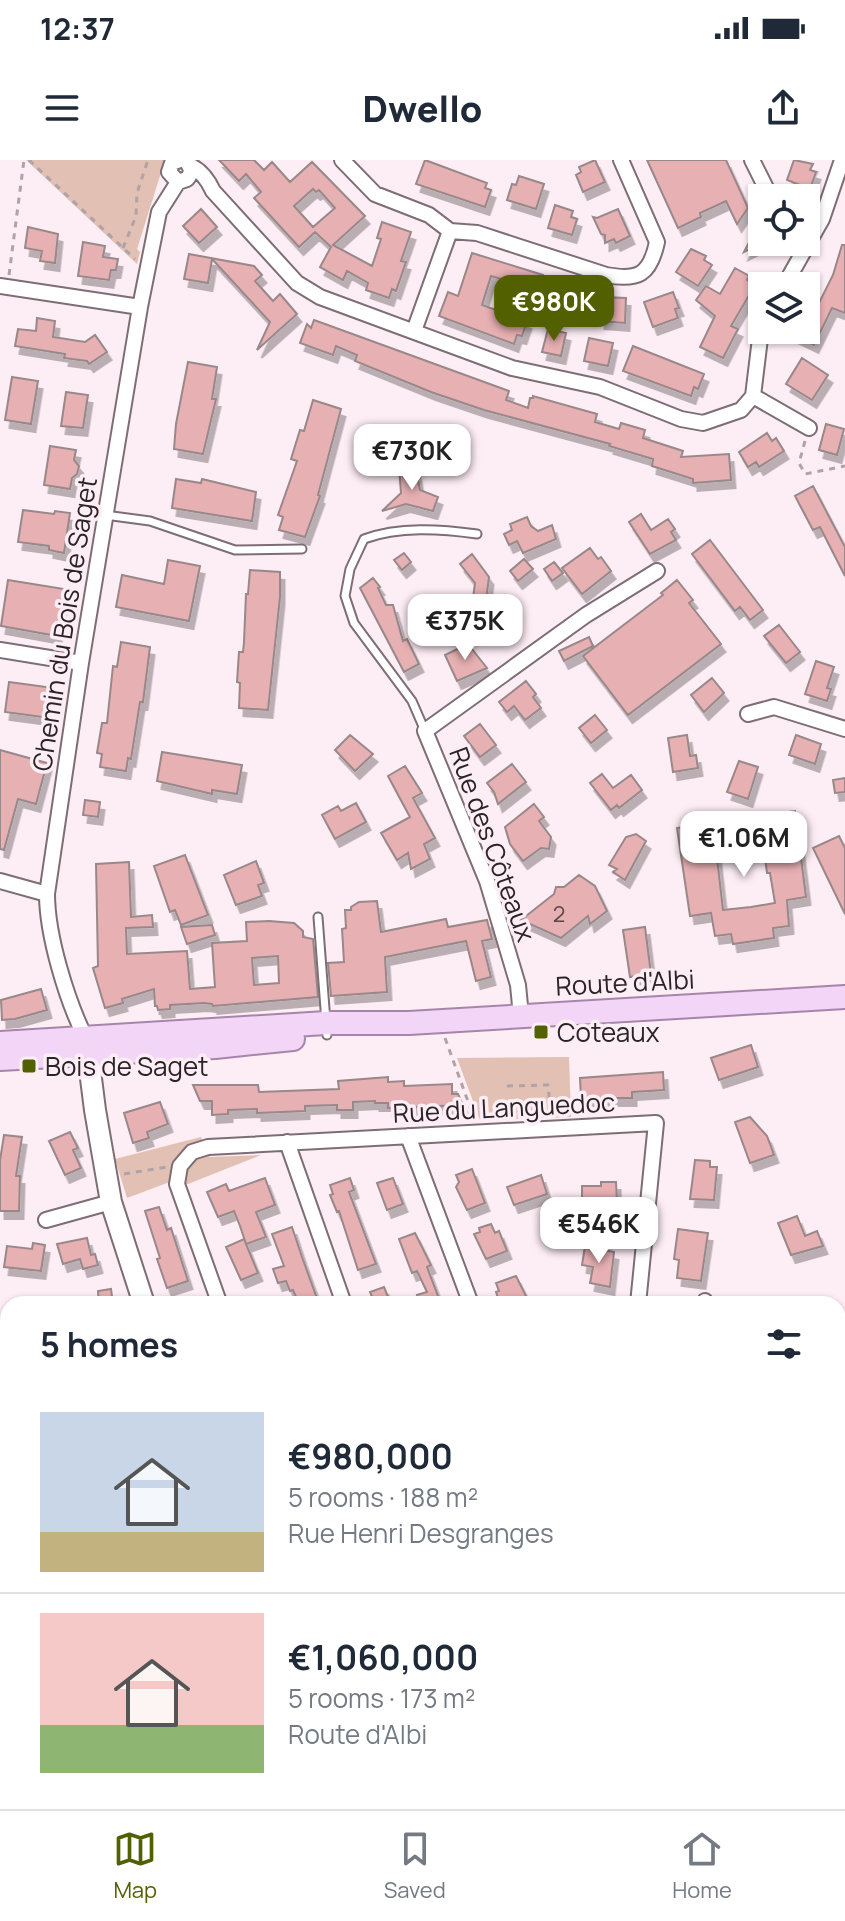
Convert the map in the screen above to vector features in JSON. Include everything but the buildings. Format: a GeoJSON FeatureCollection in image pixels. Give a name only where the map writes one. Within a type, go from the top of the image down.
{"type":"FeatureCollection","features":[{"type":"Feature","properties":{"kind":"main road","name":"Route d'Albi"},"geometry":{"type":"LineString","coordinates":[[0,1059],[88,1047],[327,1029],[845,997]]}},
{"type":"Feature","properties":{"kind":"main road","name":"Route d'Albi"},"geometry":{"type":"LineString","coordinates":[[0,1043],[88,1047]]}},
{"type":"Feature","properties":{"kind":"street"},"geometry":{"type":"LineString","coordinates":[[342,160],[375,194],[429,215],[450,231],[477,233],[606,275],[624,278],[637,276],[649,267],[657,242],[621,160]]}},
{"type":"Feature","properties":{"kind":"street"},"geometry":{"type":"LineString","coordinates":[[752,160],[764,184]]}},
{"type":"Feature","properties":{"kind":"street"},"geometry":{"type":"LineString","coordinates":[[820,218],[830,202],[842,160]]}},
{"type":"Feature","properties":{"kind":"street"},"geometry":{"type":"LineString","coordinates":[[181,166],[197,168],[213,191],[297,283],[320,297],[512,368],[600,387],[681,419],[703,423],[741,410],[753,396],[759,344]]}},
{"type":"Feature","properties":{"kind":"street","name":"Chemin du Bois de Saget"},"geometry":{"type":"LineString","coordinates":[[88,1047],[77,1022],[49,929],[47,894],[81,663],[140,307],[159,212],[159,195],[181,166]]}},
{"type":"Feature","properties":{"kind":"street"},"geometry":{"type":"LineString","coordinates":[[414,331],[450,231]]}},
{"type":"Feature","properties":{"kind":"street"},"geometry":{"type":"LineString","coordinates":[[4,287],[140,307]]}},
{"type":"Feature","properties":{"kind":"street"},"geometry":{"type":"LineString","coordinates":[[753,396],[809,428]]}},
{"type":"Feature","properties":{"kind":"street","name":"Rue des Côteaux"},"geometry":{"type":"LineString","coordinates":[[521,1016],[518,985],[487,881],[425,731],[586,615],[657,571]]}},
{"type":"Feature","properties":{"kind":"street"},"geometry":{"type":"LineString","coordinates":[[0,650],[81,663]]}},
{"type":"Feature","properties":{"kind":"street"},"geometry":{"type":"LineString","coordinates":[[748,714],[774,707],[845,729]]}},
{"type":"Feature","properties":{"kind":"street"},"geometry":{"type":"LineString","coordinates":[[0,881],[47,894]]}},
{"type":"Feature","properties":{"kind":"street"},"geometry":{"type":"LineString","coordinates":[[88,1047],[111,1202],[141,1296]]}},
{"type":"Feature","properties":{"kind":"street","name":"Rue du Languedoc"},"geometry":{"type":"LineString","coordinates":[[180,1166],[192,1152],[208,1147],[656,1123],[639,1296]]}},
{"type":"Feature","properties":{"kind":"street"},"geometry":{"type":"LineString","coordinates":[[408,1136],[468,1296]]}},
{"type":"Feature","properties":{"kind":"street"},"geometry":{"type":"LineString","coordinates":[[287,1142],[341,1296]]}},
{"type":"Feature","properties":{"kind":"street"},"geometry":{"type":"LineString","coordinates":[[180,1166],[177,1184],[216,1296]]}},
{"type":"Feature","properties":{"kind":"street"},"geometry":{"type":"LineString","coordinates":[[46,1220],[111,1202]]}},
{"type":"Feature","properties":{"kind":"lane"},"geometry":{"type":"LineString","coordinates":[[105,515],[150,521],[235,550],[302,549]]}},
{"type":"Feature","properties":{"kind":"lane"},"geometry":{"type":"LineString","coordinates":[[425,731],[412,701],[354,623],[345,596],[350,569],[364,539],[380,533],[446,530],[477,534]]}},
{"type":"Feature","properties":{"kind":"lane"},"geometry":{"type":"LineString","coordinates":[[318,917],[327,1029]]}},
{"type":"Feature","properties":{"kind":"path"},"geometry":{"type":"LineString","coordinates":[[27,160],[147,272]]}},
{"type":"Feature","properties":{"kind":"path"},"geometry":{"type":"LineString","coordinates":[[4,287],[27,160]]}},
{"type":"Feature","properties":{"kind":"path"},"geometry":{"type":"LineString","coordinates":[[123,248],[136,216],[137,193],[148,160]]}},
{"type":"Feature","properties":{"kind":"path"},"geometry":{"type":"LineString","coordinates":[[809,428],[799,463],[805,474],[845,466]]}},
{"type":"Feature","properties":{"kind":"path"},"geometry":{"type":"LineString","coordinates":[[439,1021],[479,1132]]}},
{"type":"Feature","properties":{"kind":"path"},"geometry":{"type":"LineString","coordinates":[[507,1086],[548,1085],[552,1128]]}},
{"type":"Feature","properties":{"kind":"path"},"geometry":{"type":"LineString","coordinates":[[108,1176],[180,1166]]}},
{"type":"Feature","properties":{"kind":"shaded area"},"geometry":{"type":"Polygon","coordinates":[[[26,160],[165,160],[137,249],[140,252],[137,264],[26,160]]]}},
{"type":"Feature","properties":{"kind":"shaded area"},"geometry":{"type":"Polygon","coordinates":[[[569,1057],[571,1117],[480,1120],[457,1058],[569,1057]]]}},
{"type":"Feature","properties":{"kind":"shaded area"},"geometry":{"type":"Polygon","coordinates":[[[201,1137],[210,1157],[261,1155],[188,1184],[167,1183],[127,1198],[115,1159],[201,1137]]]}},
{"type":"Feature","properties":{"kind":"place","name":"Coteaux"},"geometry":{"type":"Point","coordinates":[541,1032]}},
{"type":"Feature","properties":{"kind":"place","name":"Bois de Saget"},"geometry":{"type":"Point","coordinates":[29,1066]}}]}
